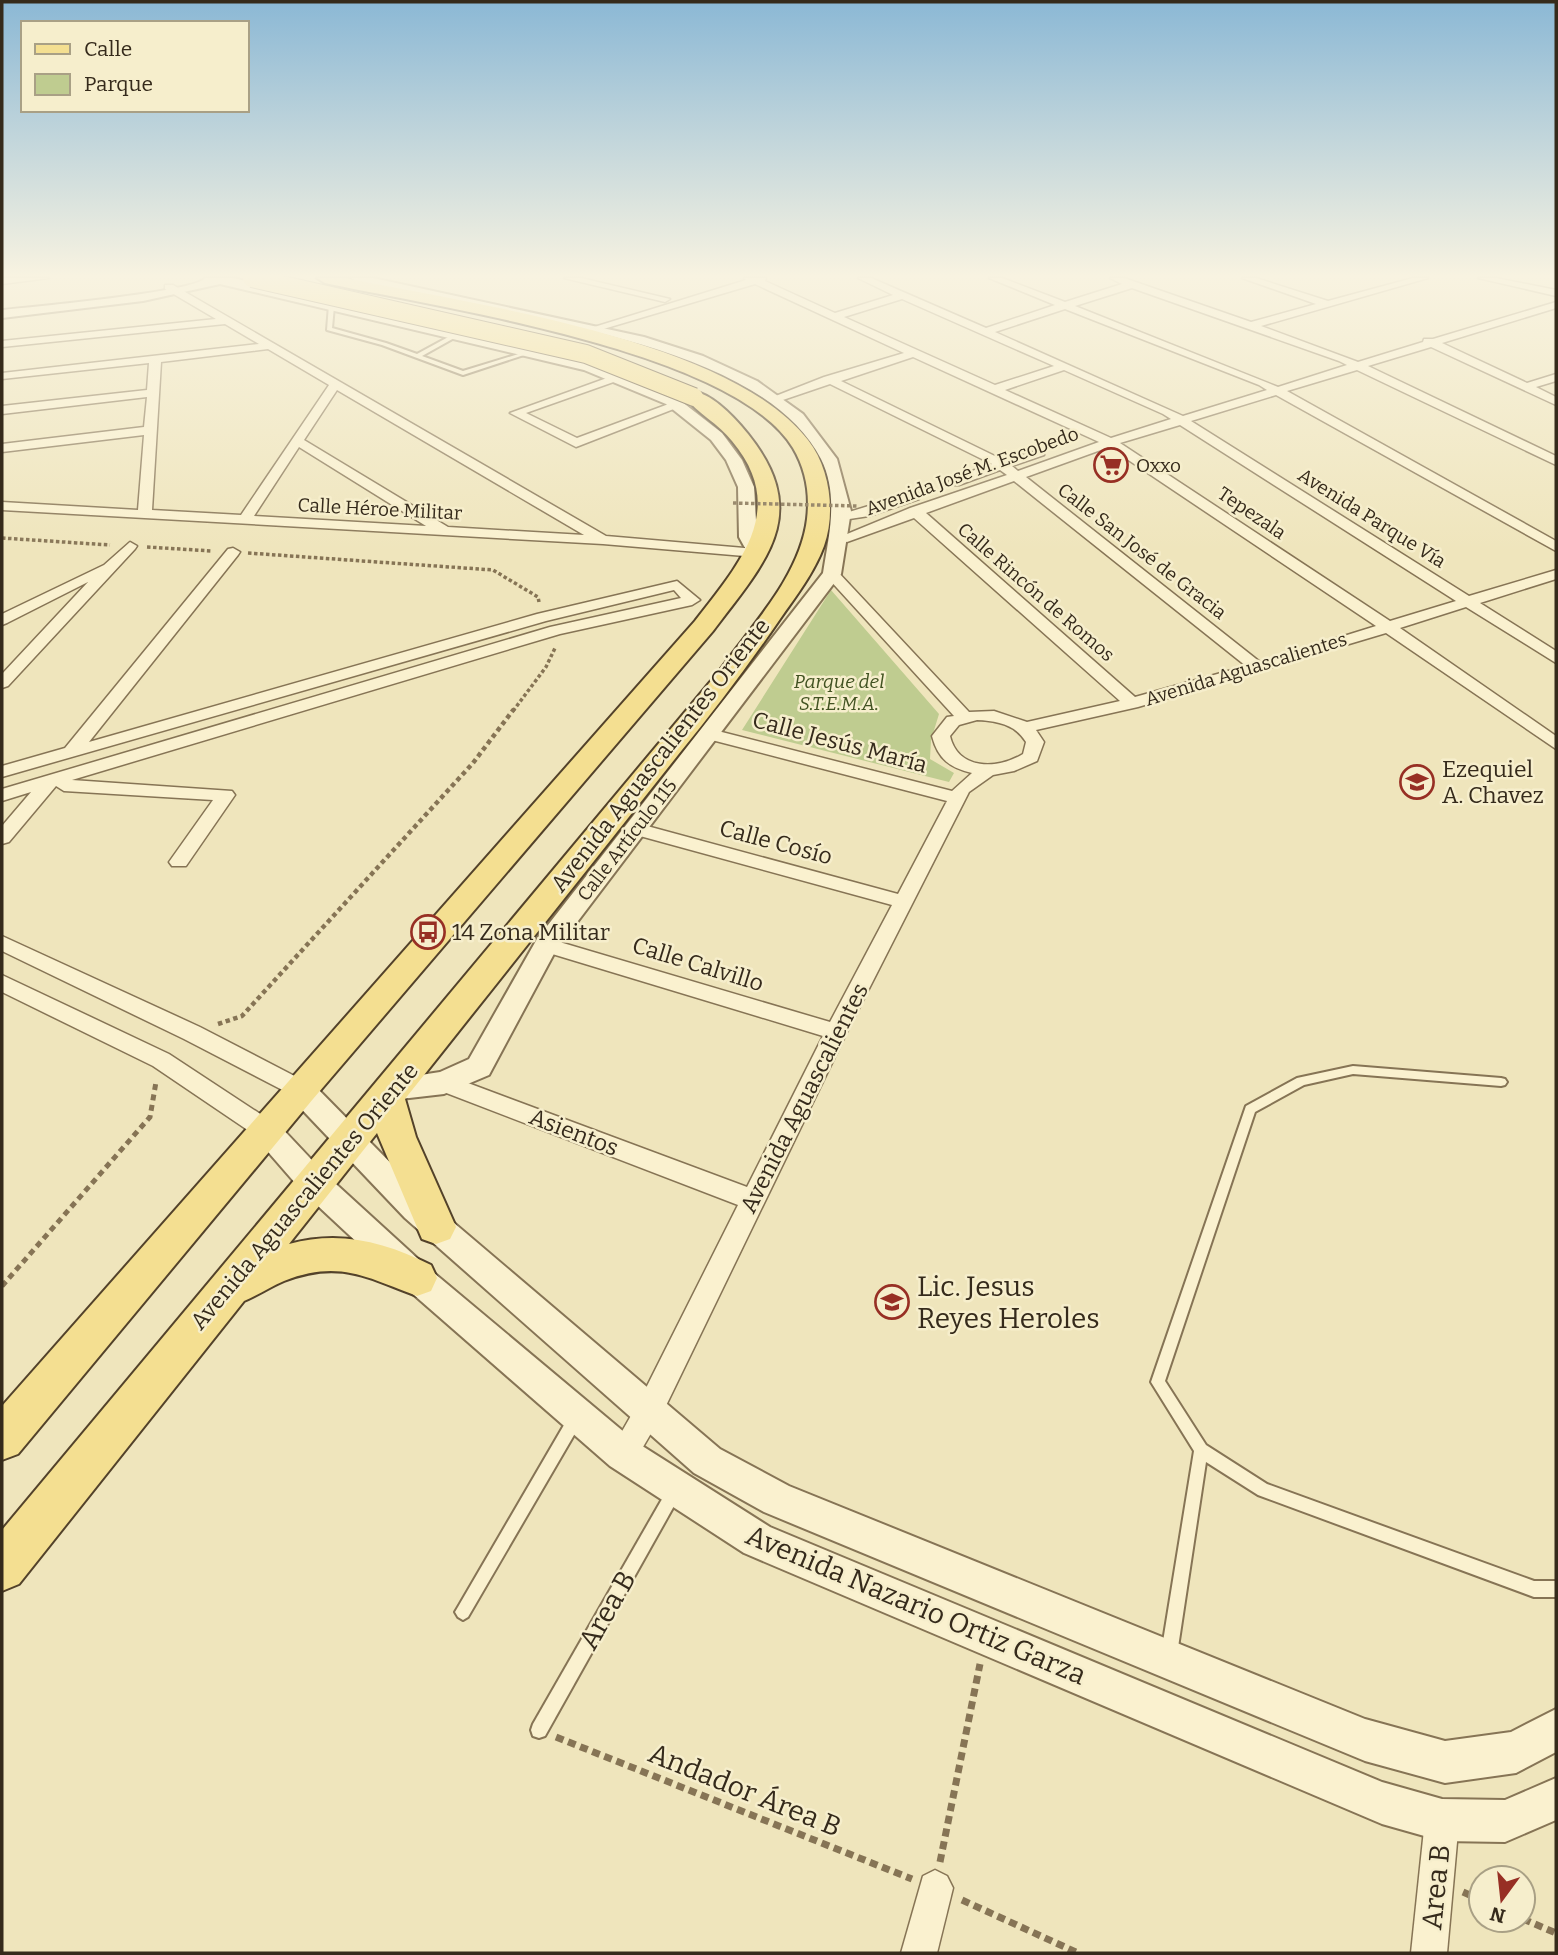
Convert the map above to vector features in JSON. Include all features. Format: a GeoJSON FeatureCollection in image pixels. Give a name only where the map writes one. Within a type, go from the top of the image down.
{"type":"FeatureCollection","features":[{"type":"Feature","properties":{"kind":"main road","name":"Avenida Aguascalientes Oriente"},"geometry":{"type":"LineString","coordinates":[[2,1567],[729,675],[795,581],[813,545],[818,517],[815,452],[800,443],[761,405],[695,389],[633,369]]}},
{"type":"Feature","properties":{"kind":"main road","name":"Avenida Aguascalientes Oriente"},"geometry":{"type":"LineString","coordinates":[[2,1439],[300,1089],[704,626],[756,554],[772,510],[770,481],[748,446],[695,389],[654,369]]}},
{"type":"Feature","properties":{"kind":"main road"},"geometry":{"type":"LineString","coordinates":[[677,369],[695,389]]}},
{"type":"Feature","properties":{"kind":"main road"},"geometry":{"type":"LineString","coordinates":[[623,378],[695,389]]}},
{"type":"Feature","properties":{"kind":"main road"},"geometry":{"type":"LineString","coordinates":[[815,452],[839,482]]}},
{"type":"Feature","properties":{"kind":"main road"},"geometry":{"type":"LineString","coordinates":[[735,462],[770,481]]}},
{"type":"Feature","properties":{"kind":"main road"},"geometry":{"type":"LineString","coordinates":[[729,675],[776,649]]}},
{"type":"Feature","properties":{"kind":"main road"},"geometry":{"type":"LineString","coordinates":[[389,1093],[397,1137],[436,1227]]}},
{"type":"Feature","properties":{"kind":"main road"},"geometry":{"type":"LineString","coordinates":[[221,1295],[269,1268],[320,1255],[342,1254],[383,1260],[418,1278]]}},
{"type":"Feature","properties":{"kind":"street"},"geometry":{"type":"LineString","coordinates":[[2,376],[63,369]]}},
{"type":"Feature","properties":{"kind":"street"},"geometry":{"type":"LineString","coordinates":[[145,514],[155,369]]}},
{"type":"Feature","properties":{"kind":"street"},"geometry":{"type":"LineString","coordinates":[[309,369],[603,540]]}},
{"type":"Feature","properties":{"kind":"street"},"geometry":{"type":"LineString","coordinates":[[592,369],[623,378],[695,389]]}},
{"type":"Feature","properties":{"kind":"street"},"geometry":{"type":"LineString","coordinates":[[723,369],[774,399],[815,452]]}},
{"type":"Feature","properties":{"kind":"street"},"geometry":{"type":"LineString","coordinates":[[774,399],[860,369]]}},
{"type":"Feature","properties":{"kind":"street","name":"Tepezala"},"geometry":{"type":"LineString","coordinates":[[951,369],[1095,433],[1387,626]]}},
{"type":"Feature","properties":{"kind":"street"},"geometry":{"type":"LineString","coordinates":[[995,389],[1056,369]]}},
{"type":"Feature","properties":{"kind":"street","name":"Avenida Parque Vía"},"geometry":{"type":"LineString","coordinates":[[1073,369],[1173,416],[1556,658]]}},
{"type":"Feature","properties":{"kind":"street"},"geometry":{"type":"LineString","coordinates":[[1228,369],[1278,391],[1556,547]]}},
{"type":"Feature","properties":{"kind":"street","name":"Avenida José M. Escobedo"},"geometry":{"type":"LineString","coordinates":[[842,539],[915,510],[1110,442],[1263,383],[1309,369]]}},
{"type":"Feature","properties":{"kind":"street","name":"Avenida José M. Escobedo"},"geometry":{"type":"LineString","coordinates":[[1072,441],[1095,433],[1278,391],[1348,369]]}},
{"type":"Feature","properties":{"kind":"street"},"geometry":{"type":"LineString","coordinates":[[1365,369],[1556,461]]}},
{"type":"Feature","properties":{"kind":"street"},"geometry":{"type":"LineString","coordinates":[[1488,369],[1556,401]]}},
{"type":"Feature","properties":{"kind":"street"},"geometry":{"type":"LineString","coordinates":[[1526,387],[1556,377]]}},
{"type":"Feature","properties":{"kind":"street"},"geometry":{"type":"LineString","coordinates":[[623,378],[516,413],[576,443],[695,389]]}},
{"type":"Feature","properties":{"kind":"street","name":"Calle San José de Gracia"},"geometry":{"type":"LineString","coordinates":[[828,379],[1001,464],[1258,668]]}},
{"type":"Feature","properties":{"kind":"street"},"geometry":{"type":"LineString","coordinates":[[245,520],[335,384]]}},
{"type":"Feature","properties":{"kind":"street"},"geometry":{"type":"LineString","coordinates":[[695,389],[709,428],[735,462],[749,500],[746,530],[749,545],[756,554]]}},
{"type":"Feature","properties":{"kind":"street"},"geometry":{"type":"LineString","coordinates":[[2,410],[154,393]]}},
{"type":"Feature","properties":{"kind":"street"},"geometry":{"type":"LineString","coordinates":[[2,448],[152,430]]}},
{"type":"Feature","properties":{"kind":"street"},"geometry":{"type":"LineString","coordinates":[[296,440],[446,532]]}},
{"type":"Feature","properties":{"kind":"street","name":"Avenida José M. Escobedo"},"geometry":{"type":"LineString","coordinates":[[850,511],[864,513],[1048,449]]}},
{"type":"Feature","properties":{"kind":"street","name":"Calle Artículo 115"},"geometry":{"type":"LineString","coordinates":[[444,1083],[479,1068],[546,945],[832,573],[850,511],[839,482]]}},
{"type":"Feature","properties":{"kind":"street","name":"Calle Héroe Militar"},"geometry":{"type":"LineString","coordinates":[[2,506],[603,540],[756,554]]}},
{"type":"Feature","properties":{"kind":"street","name":"Calle Rincón de Romos"},"geometry":{"type":"LineString","coordinates":[[915,510],[1132,703]]}},
{"type":"Feature","properties":{"kind":"street"},"geometry":{"type":"LineString","coordinates":[[2,683],[130,546]]}},
{"type":"Feature","properties":{"kind":"street"},"geometry":{"type":"LineString","coordinates":[[2,838],[233,552]]}},
{"type":"Feature","properties":{"kind":"street"},"geometry":{"type":"LineString","coordinates":[[2,620],[110,566]]}},
{"type":"Feature","properties":{"kind":"street"},"geometry":{"type":"LineString","coordinates":[[832,573],[965,717]]}},
{"type":"Feature","properties":{"kind":"street","name":"Avenida Aguascalientes"},"geometry":{"type":"LineString","coordinates":[[1024,727],[1132,703],[1258,668],[1556,574]]}},
{"type":"Feature","properties":{"kind":"street"},"geometry":{"type":"LineString","coordinates":[[2,772],[542,617],[677,584],[692,600],[556,630],[48,784],[2,795]]}},
{"type":"Feature","properties":{"kind":"street"},"geometry":{"type":"LineString","coordinates":[[542,617],[556,630]]}},
{"type":"Feature","properties":{"kind":"street"},"geometry":{"type":"LineString","coordinates":[[1387,626],[1556,744]]}},
{"type":"Feature","properties":{"kind":"street"},"geometry":{"type":"LineString","coordinates":[[965,717],[1003,718],[1024,727],[1035,742],[1031,757],[1014,767],[988,770],[955,760],[946,753],[941,736],[953,722],[965,717]]}},
{"type":"Feature","properties":{"kind":"street","name":"Calle Jesús María"},"geometry":{"type":"LineString","coordinates":[[710,734],[959,794]]}},
{"type":"Feature","properties":{"kind":"street"},"geometry":{"type":"LineString","coordinates":[[955,760],[959,794]]}},
{"type":"Feature","properties":{"kind":"street","name":"Avenida Aguascalientes"},"geometry":{"type":"LineString","coordinates":[[623,1454],[650,1409],[836,1032],[959,794],[988,770]]}},
{"type":"Feature","properties":{"kind":"street"},"geometry":{"type":"LineString","coordinates":[[48,784],[226,795],[180,862]]}},
{"type":"Feature","properties":{"kind":"street","name":"Calle Cosío"},"geometry":{"type":"LineString","coordinates":[[636,829],[904,902]]}},
{"type":"Feature","properties":{"kind":"street"},"geometry":{"type":"LineString","coordinates":[[2,943],[192,1033],[300,1089]]}},
{"type":"Feature","properties":{"kind":"street","name":"Calle Calvillo"},"geometry":{"type":"LineString","coordinates":[[546,945],[836,1032]]}},
{"type":"Feature","properties":{"kind":"street"},"geometry":{"type":"LineString","coordinates":[[2,983],[160,1060],[266,1130]]}},
{"type":"Feature","properties":{"kind":"street","name":"Asientos"},"geometry":{"type":"LineString","coordinates":[[389,1093],[444,1083],[753,1200]]}},
{"type":"Feature","properties":{"kind":"street","name":"Avenida Nazario Ortiz Garza"},"geometry":{"type":"LineString","coordinates":[[300,1089],[436,1227],[708,1461],[777,1499],[1169,1657],[1365,1740],[1445,1762],[1516,1752],[1556,1729]]}},
{"type":"Feature","properties":{"kind":"street","name":"Avenida Nazario Ortiz Garza"},"geometry":{"type":"LineString","coordinates":[[266,1130],[314,1183],[418,1278],[623,1454],[757,1540],[1286,1765],[1382,1803],[1442,1820],[1505,1821],[1556,1799]]}},
{"type":"Feature","properties":{"kind":"street","name":"Area B"},"geometry":{"type":"LineString","coordinates":[[1429,1953],[1442,1820]]}},
{"type":"Feature","properties":{"kind":"street"},"geometry":{"type":"LineString","coordinates":[[919,1953],[935,1888]]}},
{"type":"Feature","properties":{"kind":"lane"},"geometry":{"type":"LineString","coordinates":[[454,369],[463,373],[475,369]]}},
{"type":"Feature","properties":{"kind":"lane"},"geometry":{"type":"LineString","coordinates":[[1501,1082],[1353,1070],[1301,1082],[1250,1109],[1158,1382],[1201,1450],[1264,1490],[1534,1589],[1556,1589]]}},
{"type":"Feature","properties":{"kind":"lane"},"geometry":{"type":"LineString","coordinates":[[463,1612],[578,1415]]}},
{"type":"Feature","properties":{"kind":"lane"},"geometry":{"type":"LineString","coordinates":[[1169,1657],[1201,1450]]}},
{"type":"Feature","properties":{"kind":"lane","name":"Area B"},"geometry":{"type":"LineString","coordinates":[[539,1730],[676,1490]]}},
{"type":"Feature","properties":{"kind":"path"},"geometry":{"type":"LineString","coordinates":[[733,503],[850,511]]}},
{"type":"Feature","properties":{"kind":"path"},"geometry":{"type":"LineString","coordinates":[[2,538],[493,570],[538,597],[542,617]]}},
{"type":"Feature","properties":{"kind":"path"},"geometry":{"type":"LineString","coordinates":[[192,1033],[242,1016],[464,773],[546,667],[556,646],[556,630]]}},
{"type":"Feature","properties":{"kind":"path"},"geometry":{"type":"LineString","coordinates":[[2,1286],[150,1117],[160,1060]]}},
{"type":"Feature","properties":{"kind":"path"},"geometry":{"type":"LineString","coordinates":[[935,1888],[985,1636]]}},
{"type":"Feature","properties":{"kind":"path","name":"Andador Área B"},"geometry":{"type":"LineString","coordinates":[[539,1730],[935,1888],[1078,1953]]}},
{"type":"Feature","properties":{"kind":"path"},"geometry":{"type":"LineString","coordinates":[[1537,1925],[1556,1933]]}},
{"type":"Feature","properties":{"kind":"green space","name":"Parque del S.T.E.M.A."},"geometry":{"type":"Polygon","coordinates":[[[831,590],[939,714],[931,740],[930,759],[954,773],[949,782],[742,730],[831,590]]]}},
{"type":"Feature","properties":{"kind":"place","name":"Oxxo"},"geometry":{"type":"Point","coordinates":[1111,465]}},
{"type":"Feature","properties":{"kind":"place","name":"Ezequiel A. Chavez"},"geometry":{"type":"Point","coordinates":[1417,782]}},
{"type":"Feature","properties":{"kind":"place","name":"14 Zona Militar"},"geometry":{"type":"Point","coordinates":[428,932]}},
{"type":"Feature","properties":{"kind":"place","name":"Lic. Jesus Reyes Heroles"},"geometry":{"type":"Point","coordinates":[892,1302]}}]}
